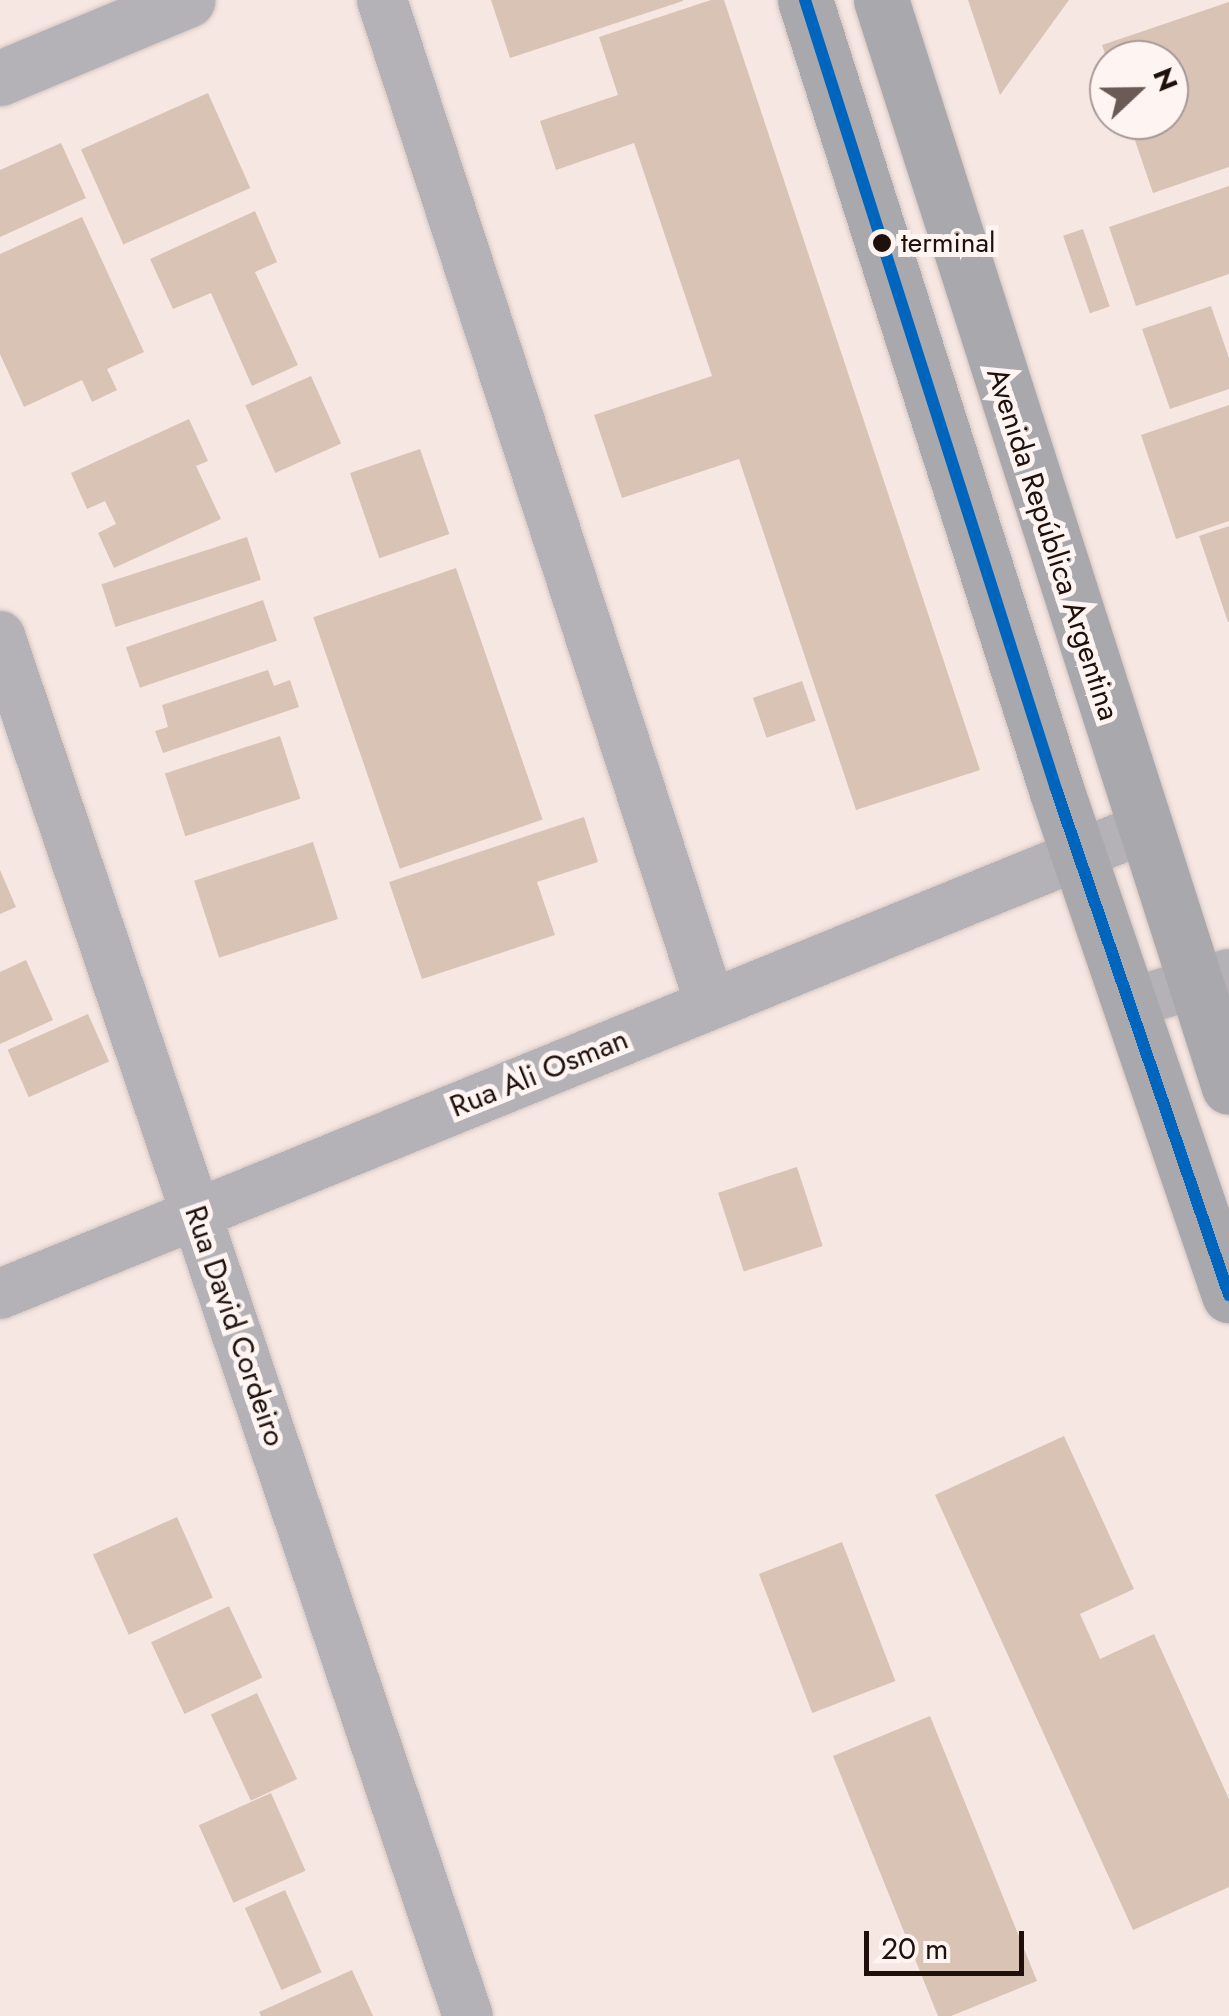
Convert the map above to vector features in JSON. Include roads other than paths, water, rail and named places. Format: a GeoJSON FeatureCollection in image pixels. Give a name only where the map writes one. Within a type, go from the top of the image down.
{"type":"FeatureCollection","features":[{"type":"Feature","properties":{"kind":"main road"},"geometry":{"type":"LineString","coordinates":[[805,0],[1078,853],[1229,1295]]}},
{"type":"Feature","properties":{"kind":"main road","name":"Avenida República Argentina"},"geometry":{"type":"LineString","coordinates":[[881,0],[1145,828],[1212,980],[1229,1087]]}},
{"type":"Feature","properties":{"kind":"street"},"geometry":{"type":"LineString","coordinates":[[0,78],[188,0]]}},
{"type":"Feature","properties":{"kind":"street"},"geometry":{"type":"LineString","coordinates":[[382,0],[710,1003]]}},
{"type":"Feature","properties":{"kind":"street","name":"Rua David Cordeiro"},"geometry":{"type":"LineString","coordinates":[[0,636],[468,2016]]}},
{"type":"Feature","properties":{"kind":"street","name":"Rua Ali Osman"},"geometry":{"type":"LineString","coordinates":[[0,1294],[1145,828]]}},
{"type":"Feature","properties":{"kind":"street"},"geometry":{"type":"LineString","coordinates":[[1130,1003],[1212,980]]}},
{"type":"Feature","properties":{"kind":"place","name":"terminal"},"geometry":{"type":"Point","coordinates":[882,243]}}]}
